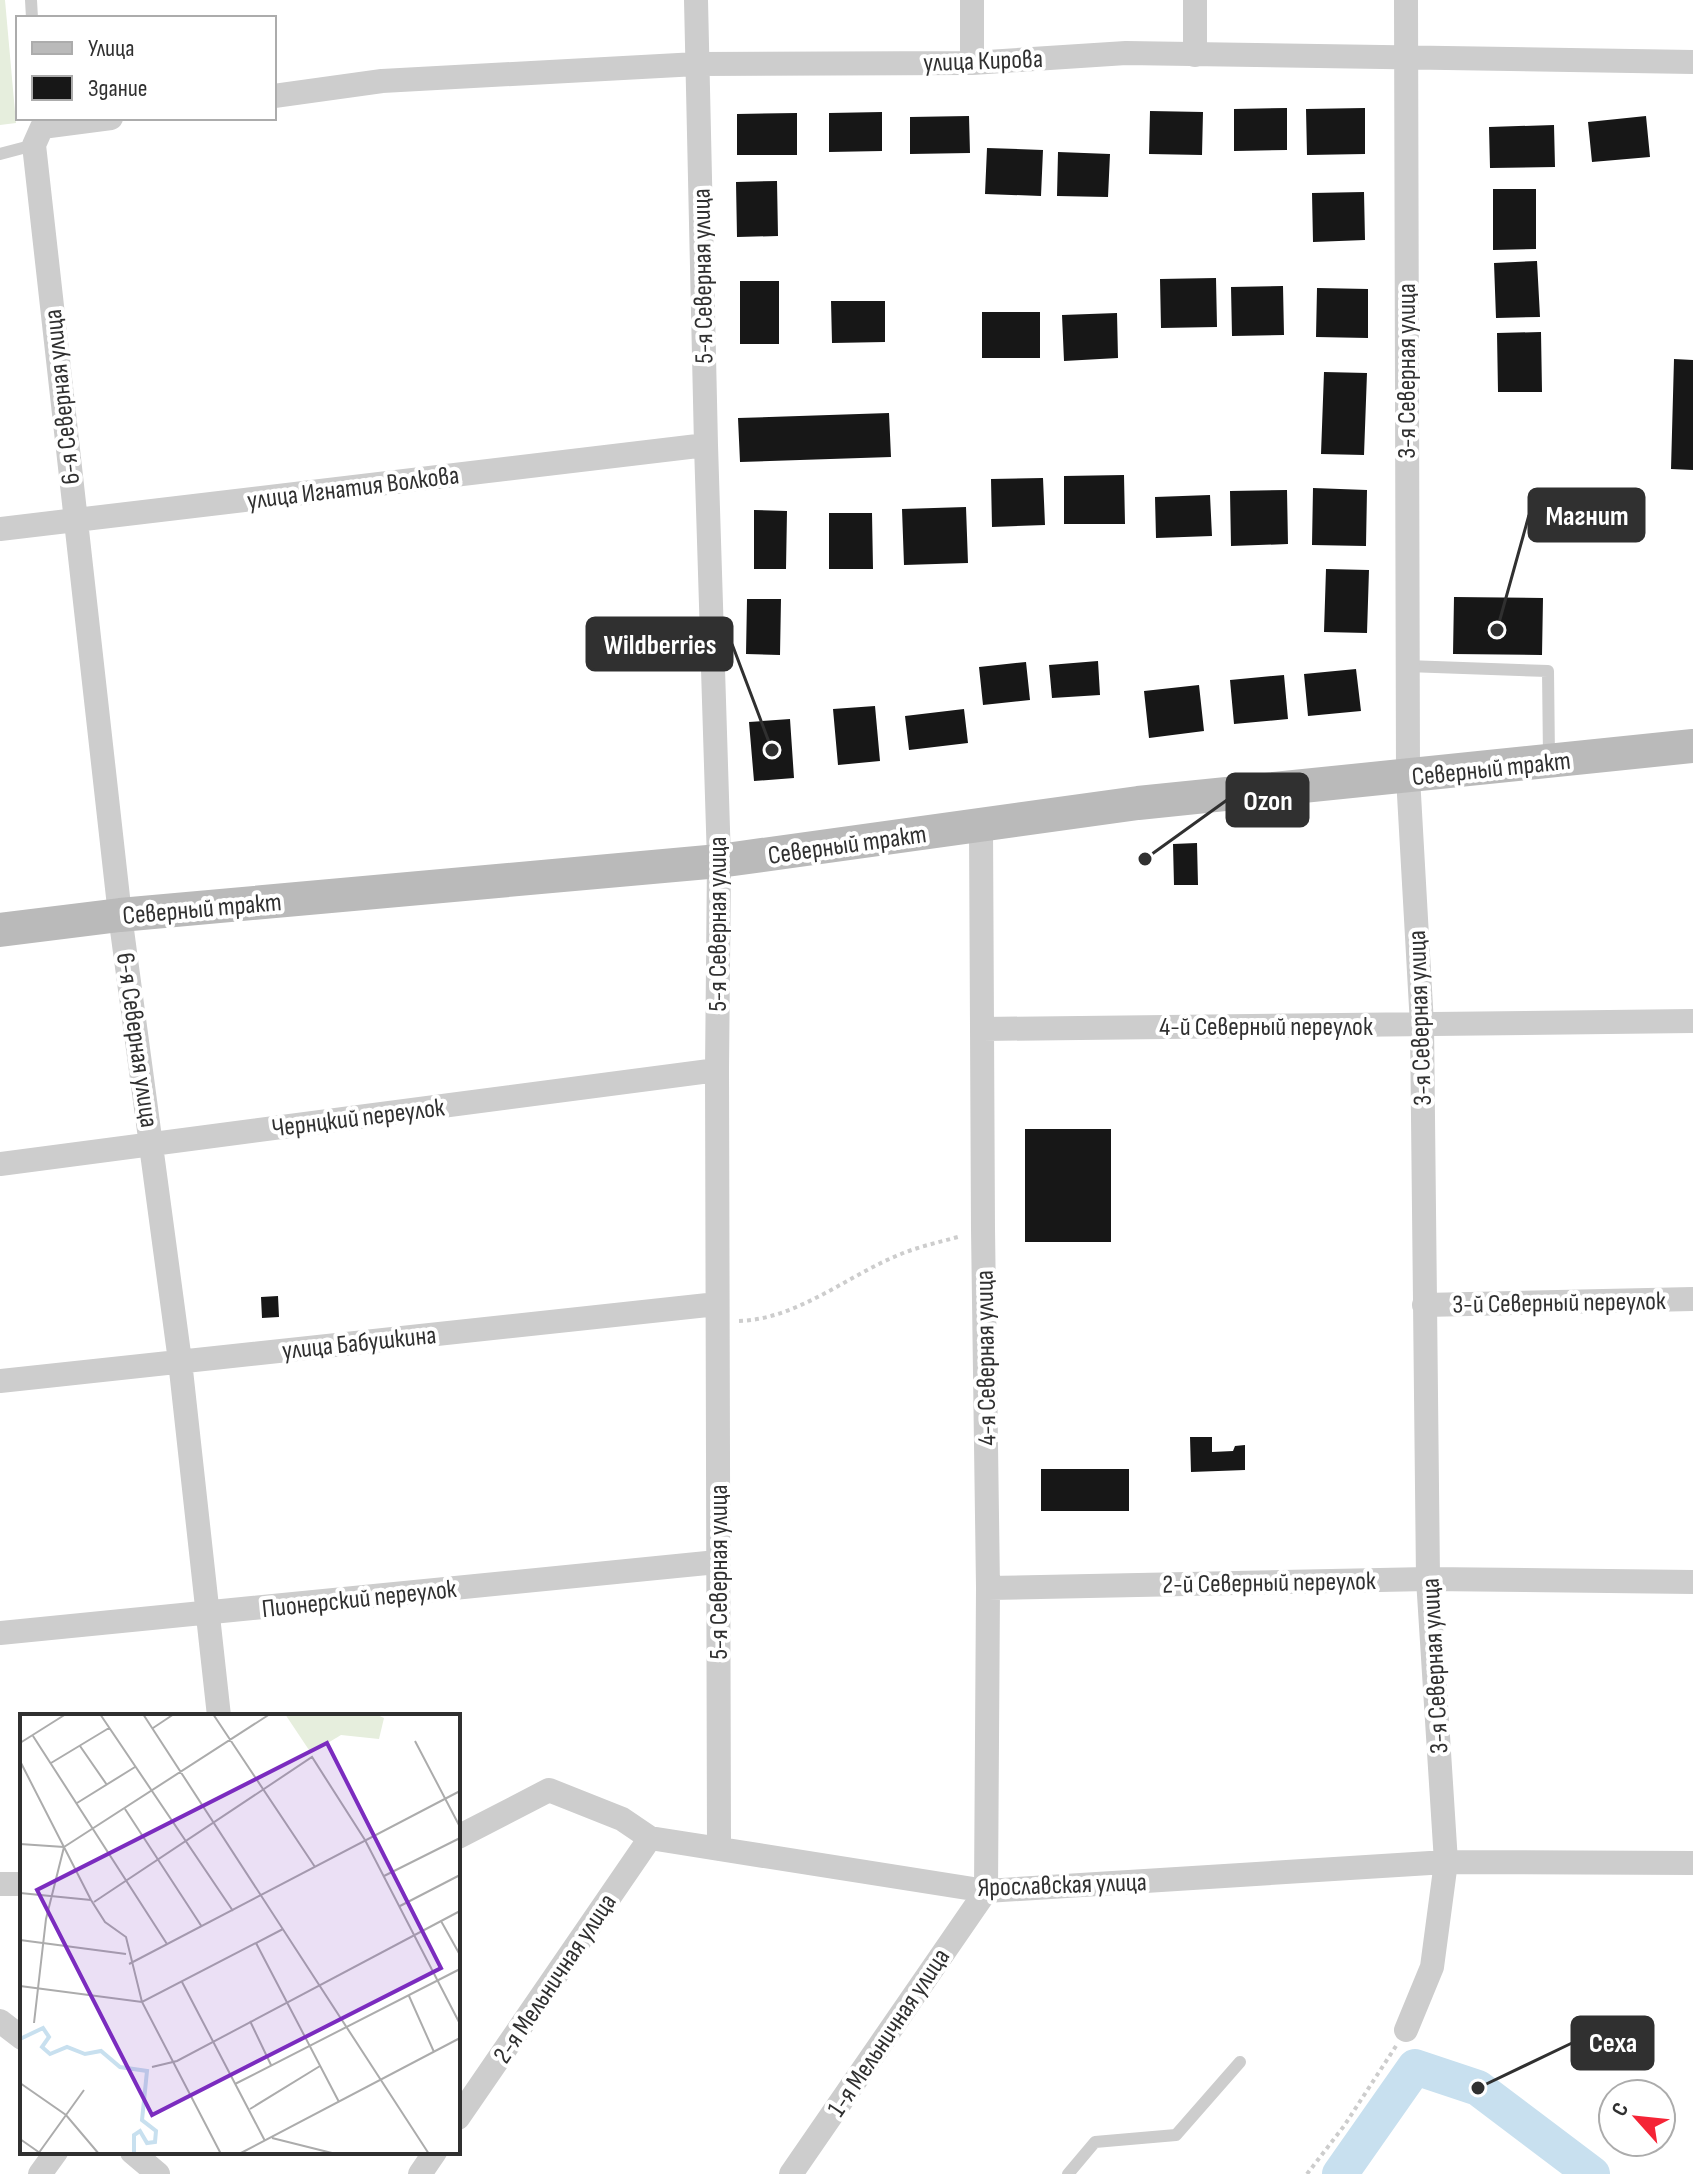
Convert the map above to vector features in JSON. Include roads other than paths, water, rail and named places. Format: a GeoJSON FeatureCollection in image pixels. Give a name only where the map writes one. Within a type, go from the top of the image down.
{"type":"FeatureCollection","features":[{"type":"Feature","properties":{"kind":"street","name":"5-я Северная улица"},"geometry":{"type":"LineString","coordinates":[[696,0],[719,861],[719,1849]]}},
{"type":"Feature","properties":{"kind":"street"},"geometry":{"type":"LineString","coordinates":[[972,0],[972,63]]}},
{"type":"Feature","properties":{"kind":"street"},"geometry":{"type":"LineString","coordinates":[[1195,0],[1195,55]]}},
{"type":"Feature","properties":{"kind":"street","name":"3-я Северная улица"},"geometry":{"type":"LineString","coordinates":[[1406,0],[1408,777],[1422,1025],[1428,1579],[1446,1862],[1432,1967],[1406,2030]]}},
{"type":"Feature","properties":{"kind":"street","name":"улица Кирова"},"geometry":{"type":"LineString","coordinates":[[276,96],[382,81],[697,64],[972,63],[1126,53],[1693,62]]}},
{"type":"Feature","properties":{"kind":"street"},"geometry":{"type":"LineString","coordinates":[[39,130],[99,120]]}},
{"type":"Feature","properties":{"kind":"street","name":"6-я Северная улица"},"geometry":{"type":"LineString","coordinates":[[39,130],[75,520],[120,915],[180,1361],[219,1714]]}},
{"type":"Feature","properties":{"kind":"street","name":"улица Игнатия Волкова"},"geometry":{"type":"LineString","coordinates":[[0,529],[706,445]]}},
{"type":"Feature","properties":{"kind":"street","name":"Северный тракт"},"geometry":{"type":"LineString","coordinates":[[0,930],[120,915],[719,861],[1138,803],[1693,746]]}},
{"type":"Feature","properties":{"kind":"street","name":"4-я Северная улица"},"geometry":{"type":"LineString","coordinates":[[981,826],[988,1588],[986,1891]]}},
{"type":"Feature","properties":{"kind":"street","name":"4-й Северный переулок"},"geometry":{"type":"LineString","coordinates":[[983,1029],[1693,1021]]}},
{"type":"Feature","properties":{"kind":"street","name":"Чернцкий переулок"},"geometry":{"type":"LineString","coordinates":[[0,1164],[717,1070]]}},
{"type":"Feature","properties":{"kind":"street","name":"3-й Северный переулок"},"geometry":{"type":"LineString","coordinates":[[1424,1305],[1693,1299]]}},
{"type":"Feature","properties":{"kind":"street","name":"улица Бабушкина"},"geometry":{"type":"LineString","coordinates":[[0,1381],[180,1361],[717,1313]]}},
{"type":"Feature","properties":{"kind":"street","name":"Пионерский переулок"},"geometry":{"type":"LineString","coordinates":[[0,1633],[717,1562]]}},
{"type":"Feature","properties":{"kind":"street","name":"2-й Северный переулок"},"geometry":{"type":"LineString","coordinates":[[988,1588],[1428,1579],[1693,1582]]}},
{"type":"Feature","properties":{"kind":"street","name":"Ярославская улица"},"geometry":{"type":"LineString","coordinates":[[460,1836],[549,1790],[622,1819],[650,1838],[986,1891],[1446,1862],[1693,1863]]}},
{"type":"Feature","properties":{"kind":"street","name":"2-я Мельничная улица"},"geometry":{"type":"LineString","coordinates":[[460,2115],[650,1838]]}},
{"type":"Feature","properties":{"kind":"street","name":"1-я Мельничная улица"},"geometry":{"type":"LineString","coordinates":[[791,2174],[986,1891]]}},
{"type":"Feature","properties":{"kind":"street"},"geometry":{"type":"LineString","coordinates":[[0,2021],[20,2036]]}},
{"type":"Feature","properties":{"kind":"street"},"geometry":{"type":"LineString","coordinates":[[40,2174],[55,2154]]}},
{"type":"Feature","properties":{"kind":"street"},"geometry":{"type":"LineString","coordinates":[[134,2154],[158,2174]]}},
{"type":"Feature","properties":{"kind":"street"},"geometry":{"type":"LineString","coordinates":[[420,2174],[434,2154]]}},
{"type":"Feature","properties":{"kind":"lane"},"geometry":{"type":"LineString","coordinates":[[0,154],[39,130]]}},
{"type":"Feature","properties":{"kind":"lane"},"geometry":{"type":"LineString","coordinates":[[1407,666],[1548,671],[1549,761]]}},
{"type":"Feature","properties":{"kind":"lane"},"geometry":{"type":"LineString","coordinates":[[1068,2174],[1095,2142],[1176,2135],[1240,2062]]}},
{"type":"Feature","properties":{"kind":"waterway"},"geometry":{"type":"LineString","coordinates":[[1340,2174],[1415,2067],[1478,2088],[1592,2174]]}},
{"type":"Feature","properties":{"kind":"place","name":"Магнит"},"geometry":{"type":"Point","coordinates":[1497,630]}},
{"type":"Feature","properties":{"kind":"place","name":"Wildberries"},"geometry":{"type":"Point","coordinates":[772,750]}},
{"type":"Feature","properties":{"kind":"place","name":"Ozon"},"geometry":{"type":"Point","coordinates":[1145,859]}},
{"type":"Feature","properties":{"kind":"place","name":"Сеха"},"geometry":{"type":"Point","coordinates":[1478,2088]}}]}
